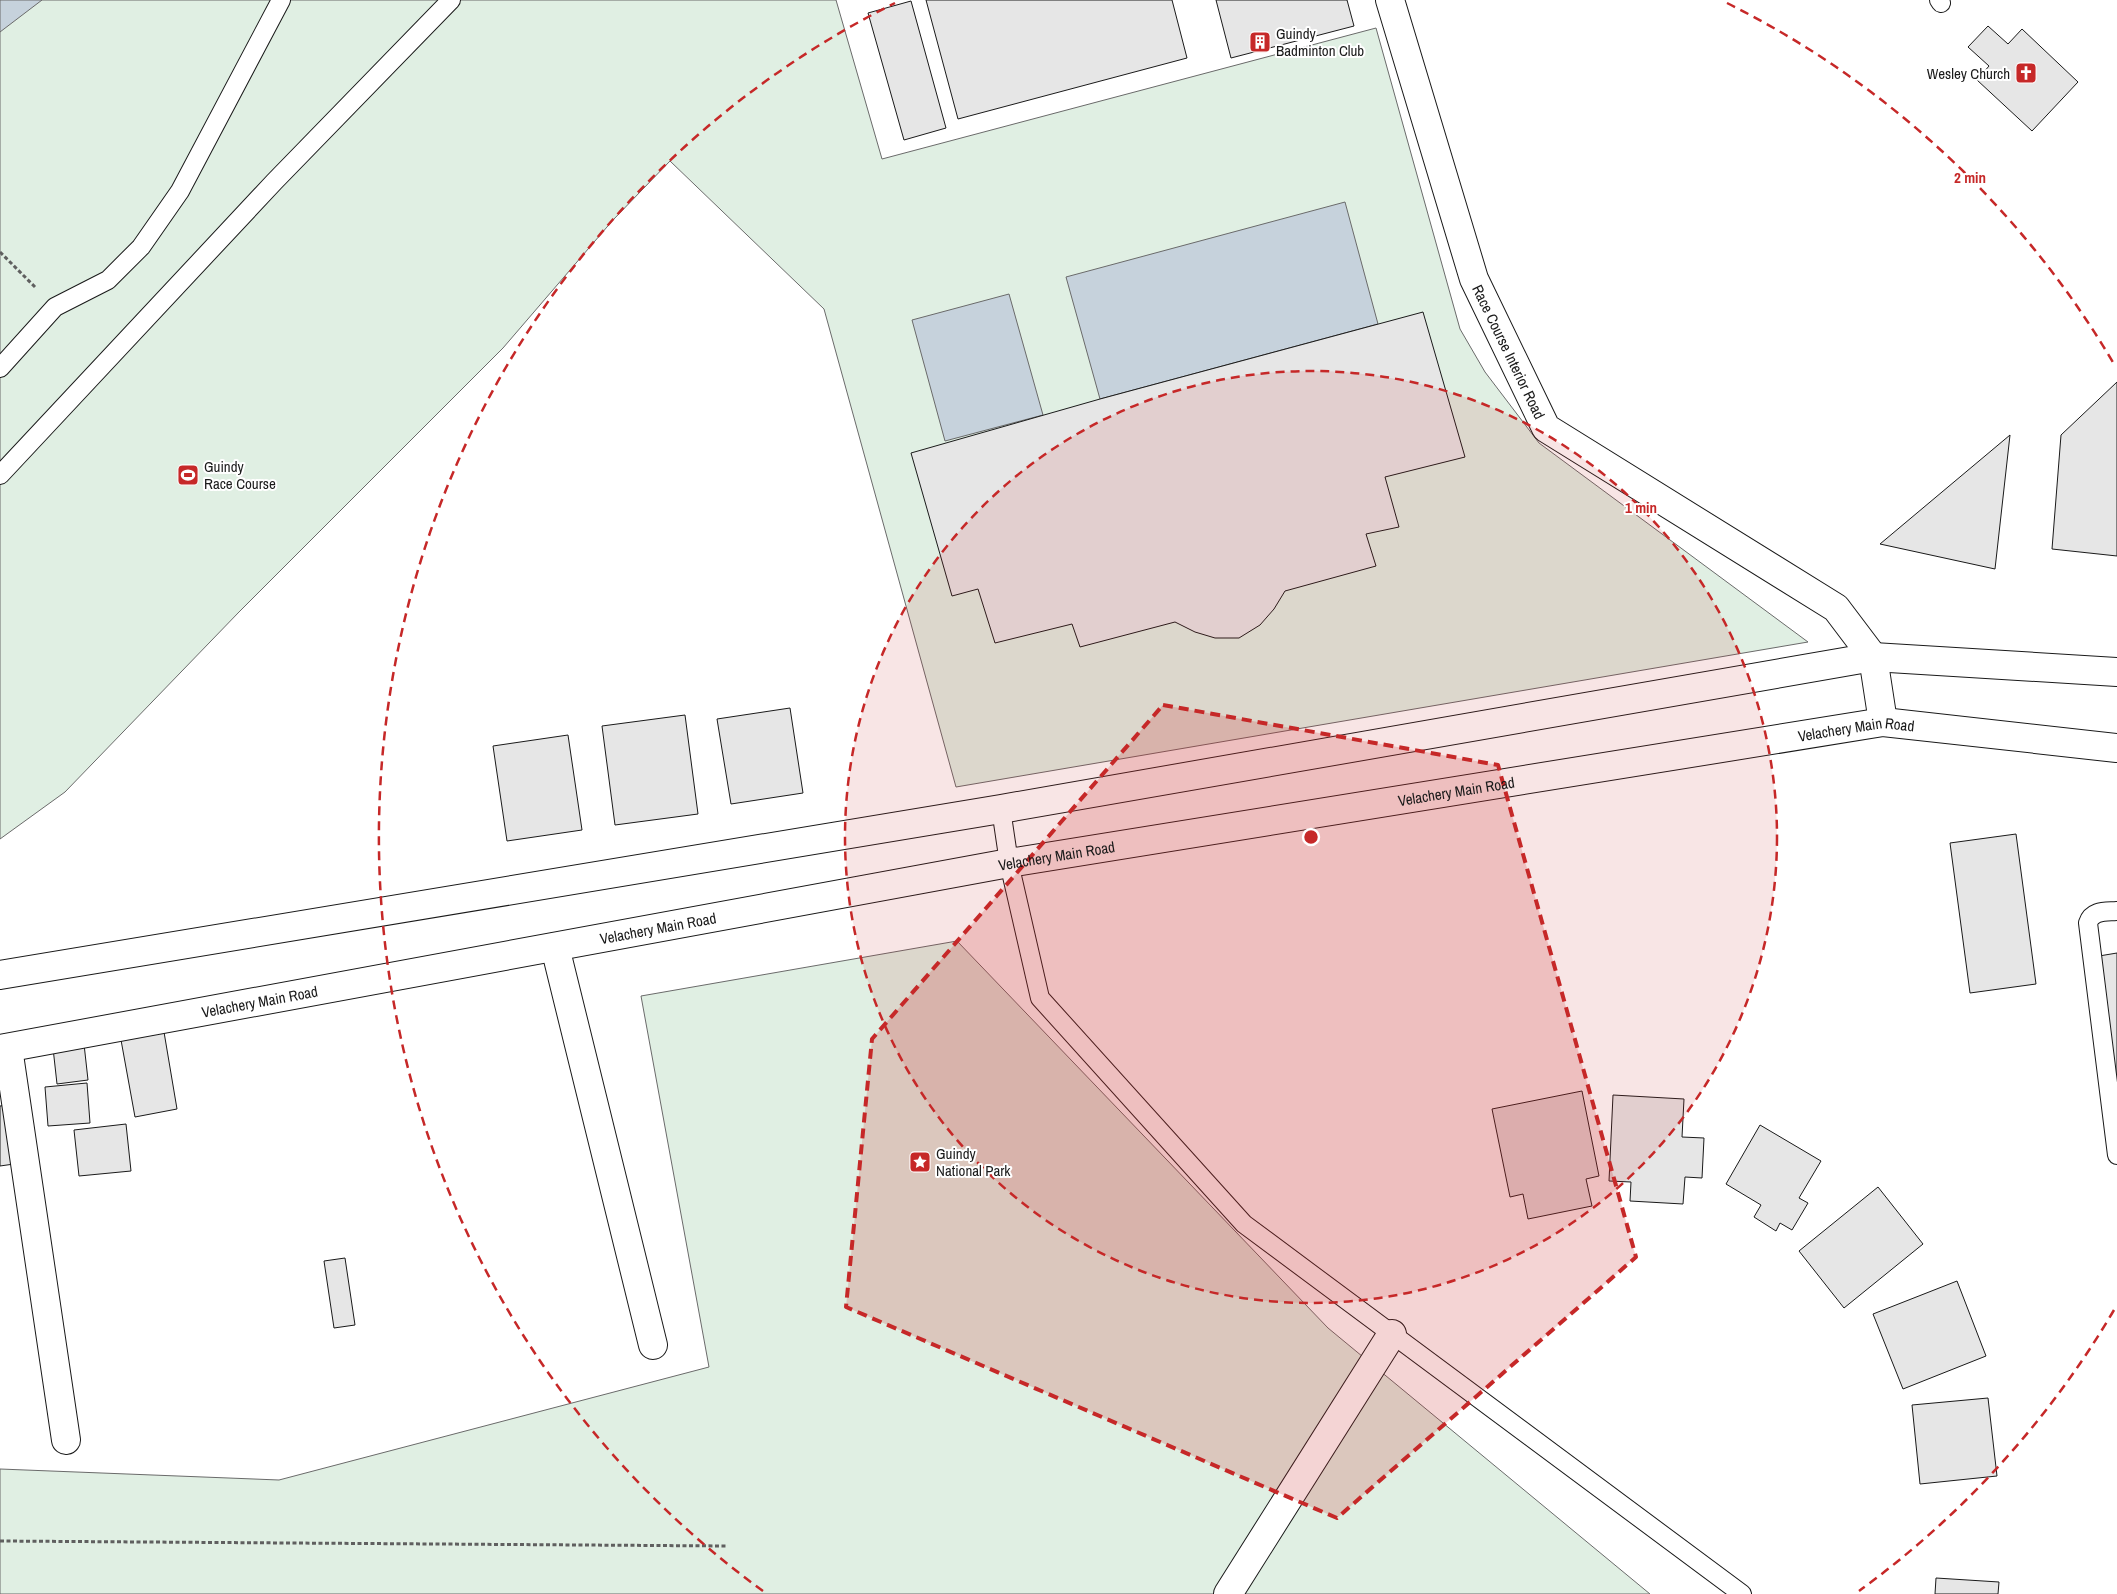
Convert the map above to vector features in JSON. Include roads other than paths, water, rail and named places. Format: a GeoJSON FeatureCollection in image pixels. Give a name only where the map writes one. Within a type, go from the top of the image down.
{"type":"FeatureCollection","features":[{"type":"Feature","properties":{"kind":"main road","name":"Race Course Interior Road"},"geometry":{"type":"LineString","coordinates":[[1390,0],[1474,279],[1546,428],[1836,608],[1873,657],[1883,722]]}},
{"type":"Feature","properties":{"kind":"main road"},"geometry":{"type":"LineString","coordinates":[[0,975],[657,864],[1001,809],[1873,657],[2117,672]]}},
{"type":"Feature","properties":{"kind":"main road","name":"Velachery Main Road"},"geometry":{"type":"LineString","coordinates":[[4,1049],[1009,863],[1883,722],[2117,748]]}},
{"type":"Feature","properties":{"kind":"main road"},"geometry":{"type":"LineString","coordinates":[[555,947],[653,1345]]}},
{"type":"Feature","properties":{"kind":"main road"},"geometry":{"type":"LineString","coordinates":[[4,1049],[66,1440]]}},
{"type":"Feature","properties":{"kind":"main road"},"geometry":{"type":"LineString","coordinates":[[1228,1594],[1392,1334]]}},
{"type":"Feature","properties":{"kind":"lane"},"geometry":{"type":"LineString","coordinates":[[0,368],[55,306],[108,280],[141,247],[180,191],[281,0]]}},
{"type":"Feature","properties":{"kind":"lane"},"geometry":{"type":"LineString","coordinates":[[0,474],[274,182],[451,0]]}},
{"type":"Feature","properties":{"kind":"lane"},"geometry":{"type":"LineString","coordinates":[[1001,809],[1009,863],[1040,998],[1244,1224],[1742,1594]]}},
{"type":"Feature","properties":{"kind":"lane"},"geometry":{"type":"LineString","coordinates":[[2117,910],[2095,913],[2091,916],[2088,923],[2117,1155]]}},
{"type":"Feature","properties":{"kind":"place","name":"Guindy Badminton Club"},"geometry":{"type":"Point","coordinates":[1260,42]}},
{"type":"Feature","properties":{"kind":"place","name":"Wesley Church"},"geometry":{"type":"Point","coordinates":[2026,73]}},
{"type":"Feature","properties":{"kind":"place","name":"Guindy Race Course"},"geometry":{"type":"Point","coordinates":[188,475]}},
{"type":"Feature","properties":{"kind":"place","name":"Guindy National Park"},"geometry":{"type":"Point","coordinates":[920,1162]}}]}
